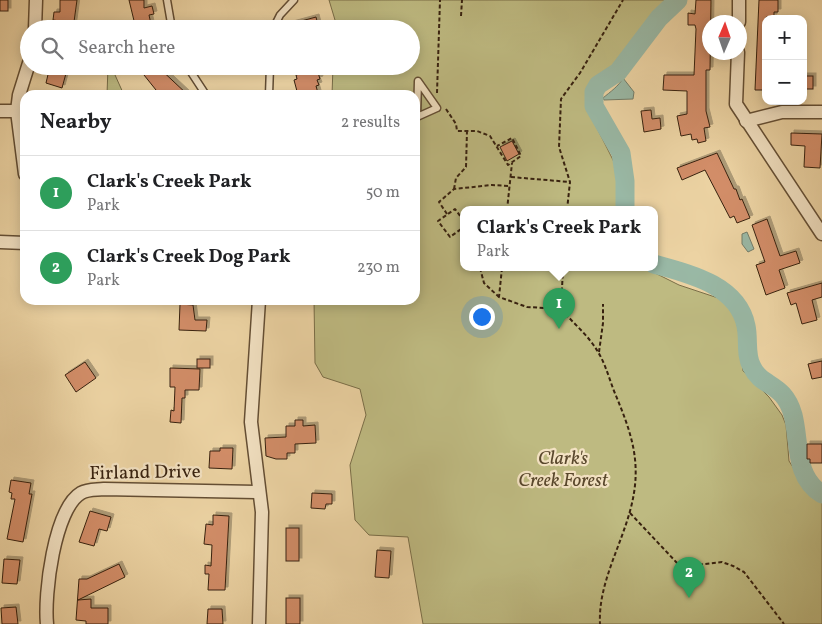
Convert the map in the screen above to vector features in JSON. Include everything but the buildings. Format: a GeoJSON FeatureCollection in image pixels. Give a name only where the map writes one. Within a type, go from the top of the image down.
{"type":"FeatureCollection","features":[{"type":"Feature","properties":{"kind":"street"},"geometry":{"type":"LineString","coordinates":[[35,20],[36,0]]}},
{"type":"Feature","properties":{"kind":"street"},"geometry":{"type":"LineString","coordinates":[[739,0],[739,15]]}},
{"type":"Feature","properties":{"kind":"street"},"geometry":{"type":"LineString","coordinates":[[738,60],[736,104],[822,234]]}},
{"type":"Feature","properties":{"kind":"street"},"geometry":{"type":"LineString","coordinates":[[21,90],[25,75]]}},
{"type":"Feature","properties":{"kind":"street"},"geometry":{"type":"LineString","coordinates":[[20,92],[17,111],[20,135]]}},
{"type":"Feature","properties":{"kind":"street"},"geometry":{"type":"LineString","coordinates":[[0,111],[17,111]]}},
{"type":"Feature","properties":{"kind":"street"},"geometry":{"type":"LineString","coordinates":[[746,121],[782,112],[822,112]]}},
{"type":"Feature","properties":{"kind":"street"},"geometry":{"type":"LineString","coordinates":[[0,242],[20,243]]}},
{"type":"Feature","properties":{"kind":"street"},"geometry":{"type":"LineString","coordinates":[[259,305],[251,422],[262,540],[259,624]]}},
{"type":"Feature","properties":{"kind":"street","name":"Firland Drive"},"geometry":{"type":"LineString","coordinates":[[47,624],[47,592],[61,524],[69,506],[81,493],[89,490],[104,489],[259,492]]}},
{"type":"Feature","properties":{"kind":"lane"},"geometry":{"type":"LineString","coordinates":[[167,0],[170,20]]}},
{"type":"Feature","properties":{"kind":"lane"},"geometry":{"type":"LineString","coordinates":[[278,20],[294,0]]}},
{"type":"Feature","properties":{"kind":"lane"},"geometry":{"type":"LineString","coordinates":[[193,75],[203,90]]}},
{"type":"Feature","properties":{"kind":"lane"},"geometry":{"type":"LineString","coordinates":[[269,90],[270,75]]}},
{"type":"Feature","properties":{"kind":"lane"},"geometry":{"type":"LineString","coordinates":[[418,90],[418,81],[440,107],[420,116]]}},
{"type":"Feature","properties":{"kind":"path"},"geometry":{"type":"LineString","coordinates":[[436,98],[440,0]]}},
{"type":"Feature","properties":{"kind":"path"},"geometry":{"type":"LineString","coordinates":[[461,16],[462,0]]}},
{"type":"Feature","properties":{"kind":"path"},"geometry":{"type":"LineString","coordinates":[[567,206],[570,182],[559,148],[561,99],[580,73],[623,0]]}},
{"type":"Feature","properties":{"kind":"path"},"geometry":{"type":"LineString","coordinates":[[440,107],[456,124],[457,131],[488,134],[508,164],[521,156],[512,138],[497,146]]}},
{"type":"Feature","properties":{"kind":"path"},"geometry":{"type":"LineString","coordinates":[[454,189],[456,178],[466,167],[467,131]]}},
{"type":"Feature","properties":{"kind":"path"},"geometry":{"type":"LineString","coordinates":[[508,206],[512,162]]}},
{"type":"Feature","properties":{"kind":"path"},"geometry":{"type":"LineString","coordinates":[[511,177],[570,182]]}},
{"type":"Feature","properties":{"kind":"path"},"geometry":{"type":"LineString","coordinates":[[447,214],[438,202],[454,189],[492,185],[510,186]]}},
{"type":"Feature","properties":{"kind":"path"},"geometry":{"type":"LineString","coordinates":[[460,216],[455,209],[438,221],[450,238],[460,230]]}},
{"type":"Feature","properties":{"kind":"path"},"geometry":{"type":"LineString","coordinates":[[481,271],[484,283],[499,297],[527,307],[561,309]]}},
{"type":"Feature","properties":{"kind":"path"},"geometry":{"type":"LineString","coordinates":[[499,297],[502,271]]}},
{"type":"Feature","properties":{"kind":"path"},"geometry":{"type":"LineString","coordinates":[[563,271],[561,309],[599,352],[626,417],[635,451],[637,478],[630,513],[618,543],[599,607],[600,624]]}},
{"type":"Feature","properties":{"kind":"path"},"geometry":{"type":"LineString","coordinates":[[599,352],[602,336],[603,304]]}},
{"type":"Feature","properties":{"kind":"path"},"geometry":{"type":"LineString","coordinates":[[630,513],[678,564],[696,565],[722,562],[744,572],[784,624]]}},
{"type":"Feature","properties":{"kind":"green space","name":"Clark's Creek Forest"},"geometry":{"type":"Polygon","coordinates":[[[329,0],[672,0],[654,17],[617,67],[594,81],[589,86],[586,95],[592,118],[618,170],[619,206],[460,206],[460,271],[651,271],[679,285],[721,299],[734,314],[738,328],[743,371],[769,397],[782,415],[786,425],[789,461],[809,489],[822,489],[822,624],[423,624],[408,537],[369,535],[355,520],[350,465],[366,415],[360,389],[323,377],[315,363],[314,305],[420,305],[420,90],[332,90],[333,75],[420,75],[420,20],[335,20],[329,0]]]}},
{"type":"Feature","properties":{"kind":"green space"},"geometry":{"type":"Polygon","coordinates":[[[108,75],[115,75],[122,90],[107,90],[108,75]]]}},
{"type":"Feature","properties":{"kind":"shaded area"},"geometry":{"type":"Polygon","coordinates":[[[623,78],[634,92],[633,99],[604,100],[603,98],[623,78]]]}},
{"type":"Feature","properties":{"kind":"shaded area"},"geometry":{"type":"Polygon","coordinates":[[[747,232],[754,249],[748,252],[742,244],[742,234],[747,232]]]}},
{"type":"Feature","properties":{"kind":"waterway"},"geometry":{"type":"LineString","coordinates":[[625,206],[625,181],[621,153],[594,106],[594,92],[598,85],[618,72],[659,18],[678,0]]}},
{"type":"Feature","properties":{"kind":"waterway"},"geometry":{"type":"LineString","coordinates":[[658,265],[710,283],[733,300],[741,312],[746,326],[748,352],[752,367],[756,374],[779,391],[789,404],[793,415],[802,469],[813,487],[822,494]]}},
{"type":"Feature","properties":{"kind":"place","name":"Clark's Creek Park"},"geometry":{"type":"Point","coordinates":[559,329]}},
{"type":"Feature","properties":{"kind":"place","name":"Clark's Creek Dog Park"},"geometry":{"type":"Point","coordinates":[689,598]}}]}
